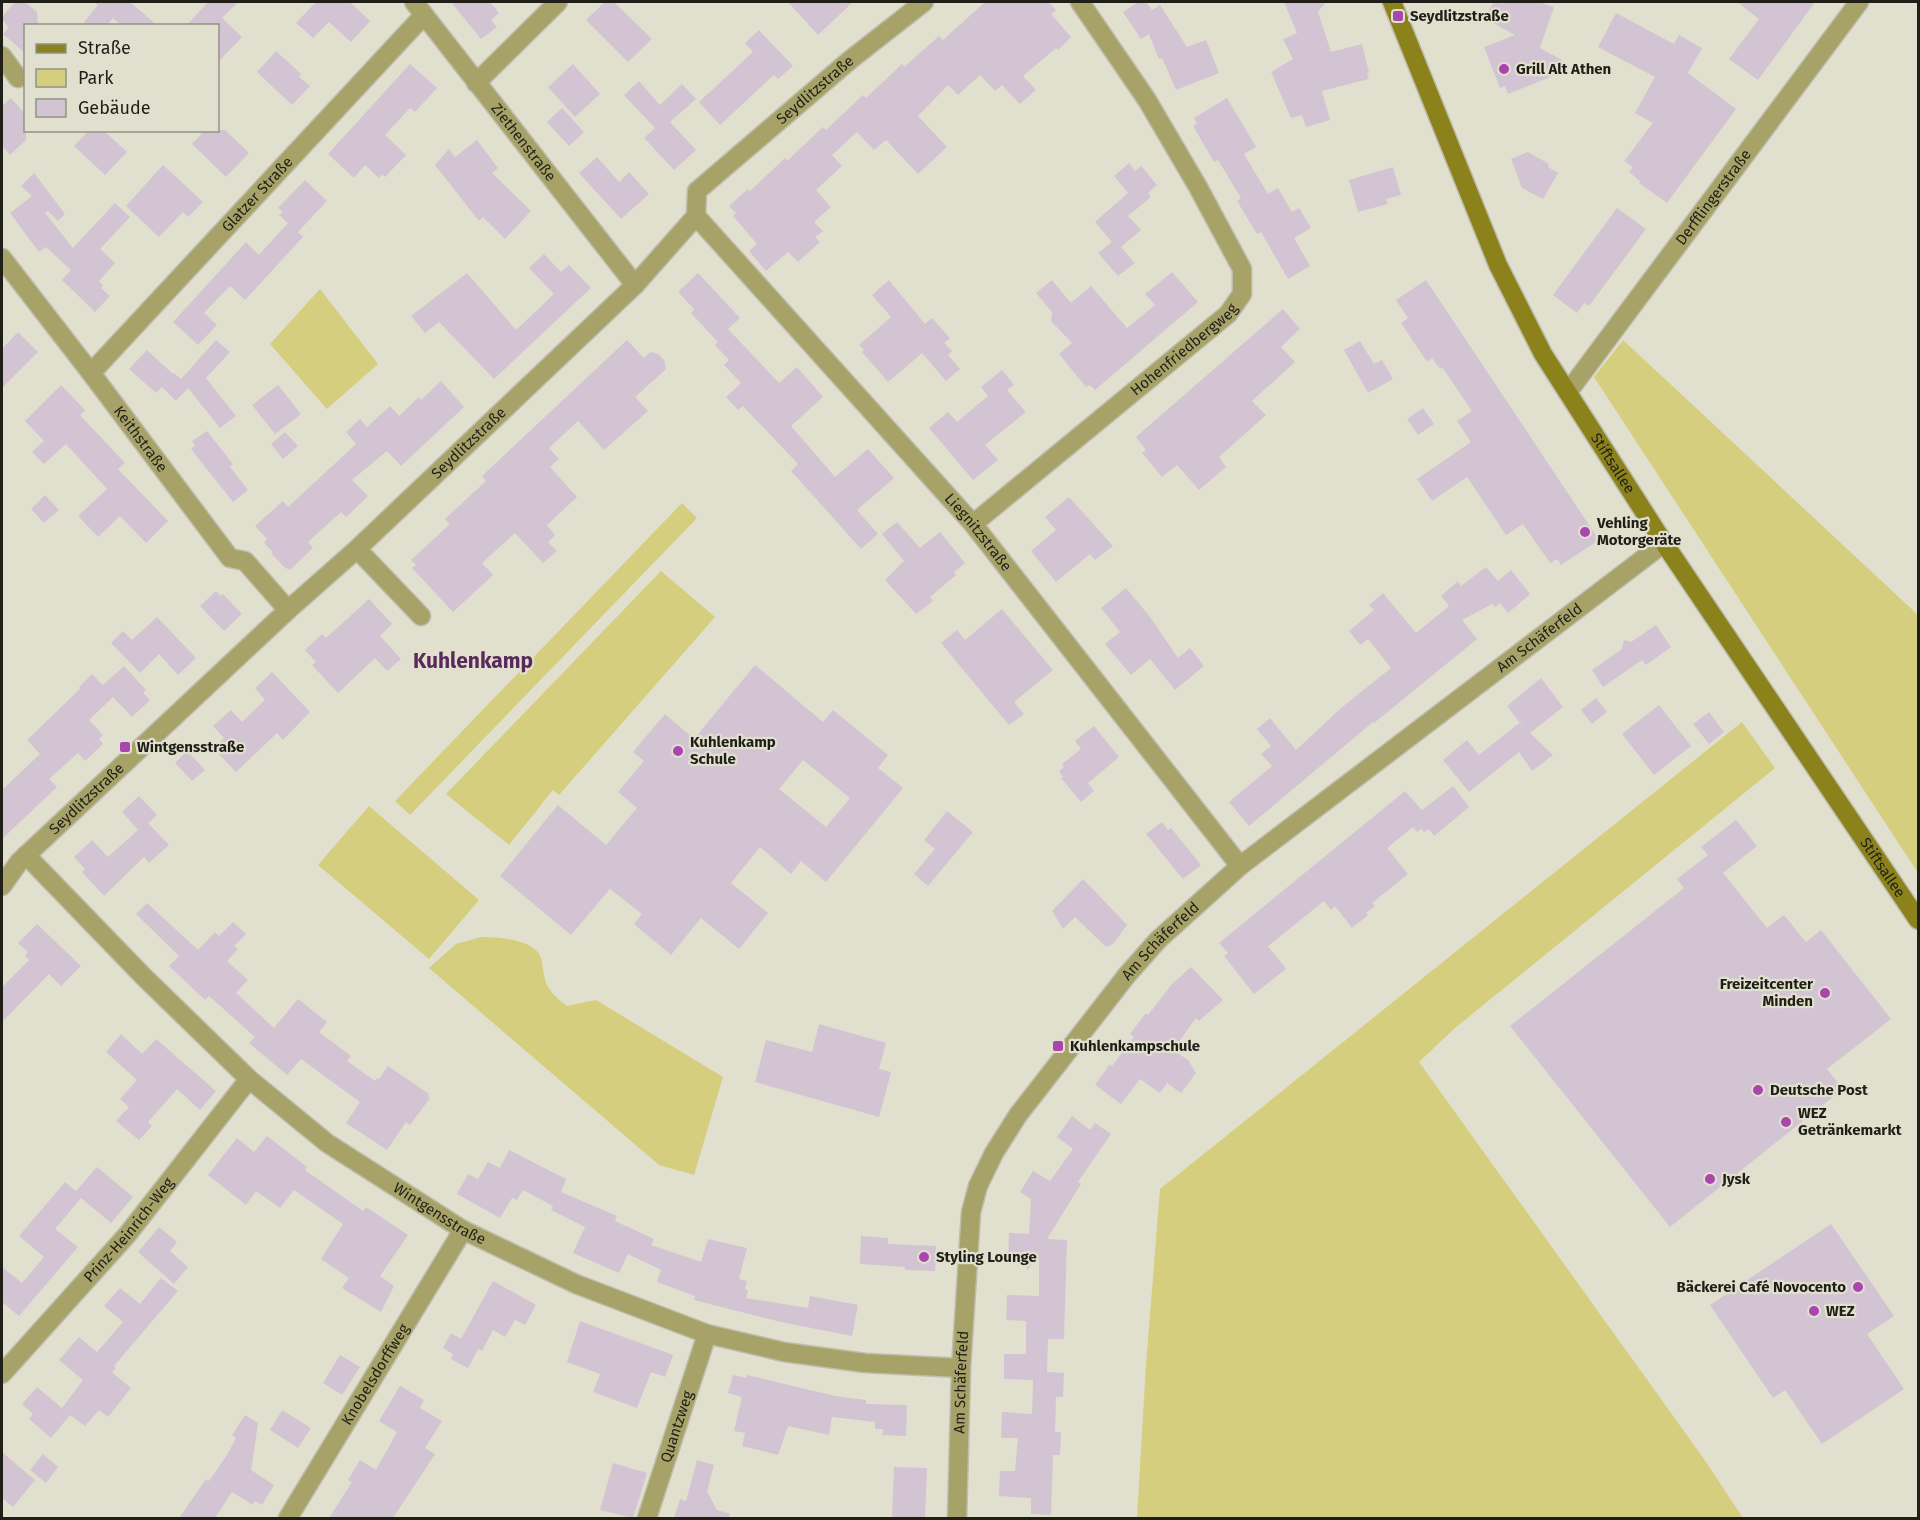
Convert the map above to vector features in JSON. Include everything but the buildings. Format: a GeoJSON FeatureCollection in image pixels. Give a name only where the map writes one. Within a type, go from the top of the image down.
{"type":"FeatureCollection","features":[{"type":"Feature","properties":{"kind":"main road","name":"Stiftsallee"},"geometry":{"type":"LineString","coordinates":[[1392,2],[1498,265],[1544,354],[1664,543],[1918,920]]}},
{"type":"Feature","properties":{"kind":"street"},"geometry":{"type":"LineString","coordinates":[[476,83],[558,2]]}},
{"type":"Feature","properties":{"kind":"street","name":"Seydlitzstraße"},"geometry":{"type":"LineString","coordinates":[[2,886],[26,855],[288,610],[357,549],[634,285],[696,216],[697,191],[850,60],[924,2]]}},
{"type":"Feature","properties":{"kind":"street","name":"Hohenfriedbergweg"},"geometry":{"type":"LineString","coordinates":[[973,524],[1228,314],[1242,294],[1242,269],[1198,187],[1147,100],[1080,2]]}},
{"type":"Feature","properties":{"kind":"street","name":"Derfflingerstraße"},"geometry":{"type":"LineString","coordinates":[[1568,392],[1859,2]]}},
{"type":"Feature","properties":{"kind":"street","name":"Ziethenstraße"},"geometry":{"type":"LineString","coordinates":[[419,8],[634,285]]}},
{"type":"Feature","properties":{"kind":"street","name":"Glatzer Straße"},"geometry":{"type":"LineString","coordinates":[[91,373],[419,8]]}},
{"type":"Feature","properties":{"kind":"street"},"geometry":{"type":"LineString","coordinates":[[2,56],[18,78]]}},
{"type":"Feature","properties":{"kind":"street","name":"Liegnitzstraße"},"geometry":{"type":"LineString","coordinates":[[696,216],[973,524],[1240,866]]}},
{"type":"Feature","properties":{"kind":"street","name":"Keithstraße"},"geometry":{"type":"LineString","coordinates":[[2,258],[230,558],[245,561],[288,610]]}},
{"type":"Feature","properties":{"kind":"street","name":"Am Schäferfeld"},"geometry":{"type":"LineString","coordinates":[[957,1518],[961,1368],[971,1212],[978,1186],[994,1153],[1018,1115],[1127,975],[1158,940],[1240,866],[1664,543]]}},
{"type":"Feature","properties":{"kind":"street"},"geometry":{"type":"LineString","coordinates":[[357,549],[421,616]]}},
{"type":"Feature","properties":{"kind":"street","name":"Wintgensstraße"},"geometry":{"type":"LineString","coordinates":[[26,855],[144,977],[249,1079],[327,1143],[463,1230],[576,1284],[707,1334],[784,1352],[854,1362],[961,1368]]}},
{"type":"Feature","properties":{"kind":"street","name":"Prinz-Heinrich-Weg"},"geometry":{"type":"LineString","coordinates":[[2,1374],[127,1235],[249,1079]]}},
{"type":"Feature","properties":{"kind":"street","name":"Knobelsdorffweg"},"geometry":{"type":"LineString","coordinates":[[288,1518],[463,1230]]}},
{"type":"Feature","properties":{"kind":"street","name":"Quantzweg"},"geometry":{"type":"LineString","coordinates":[[647,1518],[707,1334]]}},
{"type":"Feature","properties":{"kind":"green space"},"geometry":{"type":"Polygon","coordinates":[[[320,289],[378,364],[327,409],[270,344],[320,289]]]}},
{"type":"Feature","properties":{"kind":"green space"},"geometry":{"type":"Polygon","coordinates":[[[1623,340],[1918,615],[1918,873],[1594,377],[1623,340]]]}},
{"type":"Feature","properties":{"kind":"green space"},"geometry":{"type":"Polygon","coordinates":[[[682,503],[697,518],[410,815],[395,801],[682,503]]]}},
{"type":"Feature","properties":{"kind":"green space"},"geometry":{"type":"Polygon","coordinates":[[[661,571],[715,617],[559,795],[553,790],[509,845],[446,794],[661,571]]]}},
{"type":"Feature","properties":{"kind":"green space"},"geometry":{"type":"Polygon","coordinates":[[[1742,722],[1775,768],[1455,1028],[1419,1062],[1704,1459],[1743,1518],[1137,1518],[1160,1189],[1742,722]]]}},
{"type":"Feature","properties":{"kind":"green space"},"geometry":{"type":"Polygon","coordinates":[[[369,806],[479,900],[429,959],[318,865],[369,806]]]}},
{"type":"Feature","properties":{"kind":"green space"},"geometry":{"type":"Polygon","coordinates":[[[481,937],[515,940],[531,947],[541,958],[548,986],[567,1006],[596,1000],[723,1077],[694,1175],[659,1165],[429,968],[456,944],[481,937]]]}},
{"type":"Feature","properties":{"kind":"place","name":"Seydlitzstraße"},"geometry":{"type":"Point","coordinates":[1398,16]}},
{"type":"Feature","properties":{"kind":"place","name":"Grill Alt Athen"},"geometry":{"type":"Point","coordinates":[1504,69]}},
{"type":"Feature","properties":{"kind":"place","name":"Vehling Motorgeräte"},"geometry":{"type":"Point","coordinates":[1585,532]}},
{"type":"Feature","properties":{"kind":"place","name":"Wintgensstraße"},"geometry":{"type":"Point","coordinates":[125,747]}},
{"type":"Feature","properties":{"kind":"place","name":"Kuhlenkamp Schule"},"geometry":{"type":"Point","coordinates":[678,751]}},
{"type":"Feature","properties":{"kind":"place","name":"Freizeitcenter Minden"},"geometry":{"type":"Point","coordinates":[1825,993]}},
{"type":"Feature","properties":{"kind":"place","name":"Kuhlenkampschule"},"geometry":{"type":"Point","coordinates":[1058,1046]}},
{"type":"Feature","properties":{"kind":"place","name":"Deutsche Post"},"geometry":{"type":"Point","coordinates":[1758,1090]}},
{"type":"Feature","properties":{"kind":"place","name":"WEZ Getränkemarkt"},"geometry":{"type":"Point","coordinates":[1786,1122]}},
{"type":"Feature","properties":{"kind":"place","name":"Jysk"},"geometry":{"type":"Point","coordinates":[1710,1179]}},
{"type":"Feature","properties":{"kind":"place","name":"Styling Lounge"},"geometry":{"type":"Point","coordinates":[924,1257]}},
{"type":"Feature","properties":{"kind":"place","name":"Bäckerei Café Novocento"},"geometry":{"type":"Point","coordinates":[1858,1287]}},
{"type":"Feature","properties":{"kind":"place","name":"WEZ"},"geometry":{"type":"Point","coordinates":[1814,1311]}},
{"type":"Feature","properties":{"kind":"district","name":"Kuhlenkamp"},"geometry":{"type":"Point","coordinates":[473,661]}}]}
